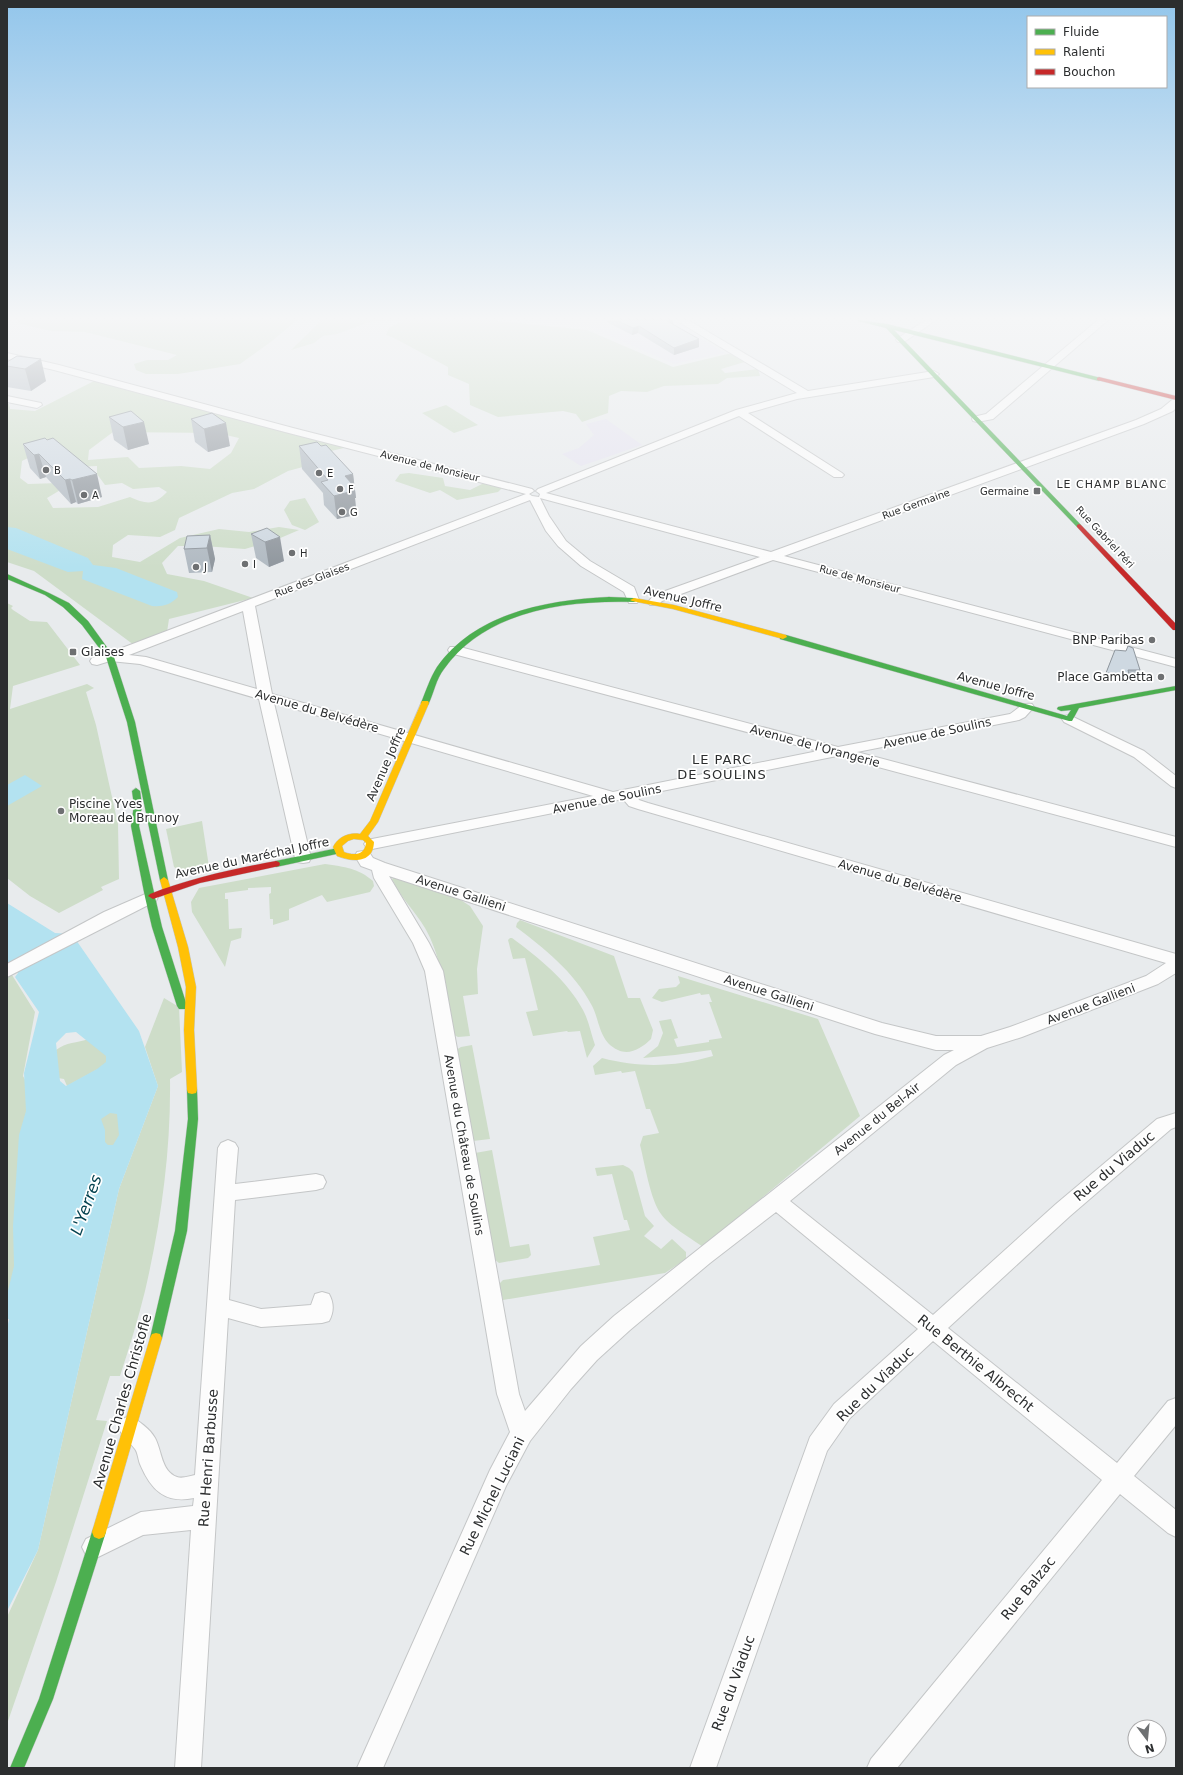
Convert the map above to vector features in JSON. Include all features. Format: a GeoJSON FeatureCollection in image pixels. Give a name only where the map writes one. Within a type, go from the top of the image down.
{"type":"FeatureCollection","features":[{"type":"Feature","properties":{"kind":"street"},"geometry":{"type":"LineString","coordinates":[[30,403],[37,404]]}},
{"type":"Feature","properties":{"kind":"street","name":"Avenue de Monsieur"},"geometry":{"type":"LineString","coordinates":[[189,403],[535,495]]}},
{"type":"Feature","properties":{"kind":"street","name":"Rue des Glaises"},"geometry":{"type":"LineString","coordinates":[[97,663],[535,495],[740,412],[774,403]]}},
{"type":"Feature","properties":{"kind":"street","name":"Rue Gabriel Péri"},"geometry":{"type":"LineString","coordinates":[[961,403],[1176,628]]}},
{"type":"Feature","properties":{"kind":"street"},"geometry":{"type":"LineString","coordinates":[[977,420],[989,417],[1005,403]]}},
{"type":"Feature","properties":{"kind":"street","name":"Rue Germaine"},"geometry":{"type":"LineString","coordinates":[[654,602],[658,598],[666,595],[1150,418],[1175,403]]}},
{"type":"Feature","properties":{"kind":"street"},"geometry":{"type":"LineString","coordinates":[[740,412],[838,475]]}},
{"type":"Feature","properties":{"kind":"street"},"geometry":{"type":"LineString","coordinates":[[535,495],[543,519],[564,546],[590,567],[630,590],[633,600]]}},
{"type":"Feature","properties":{"kind":"street","name":"Rue de Monsieur"},"geometry":{"type":"LineString","coordinates":[[535,495],[1176,663]]}},
{"type":"Feature","properties":{"kind":"street"},"geometry":{"type":"LineString","coordinates":[[7,576],[21,583],[44,603]]}},
{"type":"Feature","properties":{"kind":"street","name":"Avenue Charles Christofle"},"geometry":{"type":"LineString","coordinates":[[17,1768],[46,1699],[94,1548],[159,1328],[181,1232],[193,1119],[189,1030],[191,987],[183,947],[166,890],[131,722],[110,657],[85,623],[66,605],[47,594],[21,583]]}},
{"type":"Feature","properties":{"kind":"street","name":"Avenue Joffre"},"geometry":{"type":"LineString","coordinates":[[369,851],[374,822],[440,668],[455,650],[465,641],[495,623],[536,608],[580,601],[633,600],[654,602],[705,615],[1027,707],[1043,710],[1073,713],[1176,688]]}},
{"type":"Feature","properties":{"kind":"street"},"geometry":{"type":"LineString","coordinates":[[248,605],[266,696],[303,858]]}},
{"type":"Feature","properties":{"kind":"street","name":"Avenue de l'Orangerie"},"geometry":{"type":"LineString","coordinates":[[455,650],[1176,842]]}},
{"type":"Feature","properties":{"kind":"street","name":"Avenue du Belvédère"},"geometry":{"type":"LineString","coordinates":[[110,657],[140,660],[621,796],[643,806],[1176,960]]}},
{"type":"Feature","properties":{"kind":"street","name":"Avenue de Soulins"},"geometry":{"type":"LineString","coordinates":[[369,851],[621,796],[1014,717],[1020,714],[1027,707]]}},
{"type":"Feature","properties":{"kind":"street","name":"Avenue Joffre"},"geometry":{"type":"LineString","coordinates":[[1043,710],[1073,713]]}},
{"type":"Feature","properties":{"kind":"street"},"geometry":{"type":"LineString","coordinates":[[1073,713],[1139,754],[1176,783]]}},
{"type":"Feature","properties":{"kind":"street","name":"Avenue Charles Christofle"},"geometry":{"type":"LineString","coordinates":[[134,782],[138,805],[135,826],[150,897],[157,927],[189,1030]]}},
{"type":"Feature","properties":{"kind":"street"},"geometry":{"type":"LineString","coordinates":[[357,836],[369,851],[348,858],[340,854],[338,851],[338,844],[346,838],[357,836]]}},
{"type":"Feature","properties":{"kind":"street","name":"Avenue du Maréchal Joffre"},"geometry":{"type":"LineString","coordinates":[[150,897],[179,884],[338,851]]}},
{"type":"Feature","properties":{"kind":"street","name":"Avenue Gallieni"},"geometry":{"type":"LineString","coordinates":[[369,851],[881,1029],[936,1043],[981,1043],[1016,1032],[1110,998],[1152,980],[1176,965]]}},
{"type":"Feature","properties":{"kind":"street","name":"Avenue du Château de Soulins"},"geometry":{"type":"LineString","coordinates":[[369,851],[382,878],[417,936],[434,971],[508,1394],[522,1433]]}},
{"type":"Feature","properties":{"kind":"street"},"geometry":{"type":"LineString","coordinates":[[9,970],[150,897]]}},
{"type":"Feature","properties":{"kind":"street","name":"Avenue du Bel-Air"},"geometry":{"type":"LineString","coordinates":[[702,1257],[776,1201],[950,1060],[981,1043]]}},
{"type":"Feature","properties":{"kind":"street","name":"Rue du Viaduc"},"geometry":{"type":"LineString","coordinates":[[703,1768],[818,1445],[842,1411],[1062,1210],[1164,1124],[1176,1120]]}},
{"type":"Feature","properties":{"kind":"street","name":"Rue Henri Barbusse"},"geometry":{"type":"LineString","coordinates":[[188,1768],[228,1148]]}},
{"type":"Feature","properties":{"kind":"street"},"geometry":{"type":"LineString","coordinates":[[224,1193],[316,1182]]}},
{"type":"Feature","properties":{"kind":"street","name":"Rue Berthie Albrecht"},"geometry":{"type":"LineString","coordinates":[[776,1201],[1176,1525]]}},
{"type":"Feature","properties":{"kind":"street","name":"Rue Michel Luciani"},"geometry":{"type":"LineString","coordinates":[[370,1768],[498,1478],[522,1433],[563,1382],[589,1353],[622,1323],[702,1257]]}},
{"type":"Feature","properties":{"kind":"street"},"geometry":{"type":"LineString","coordinates":[[217,1306],[261,1318],[322,1314],[322,1301]]}},
{"type":"Feature","properties":{"kind":"street","name":"Rue Balzac"},"geometry":{"type":"LineString","coordinates":[[880,1768],[1176,1408]]}},
{"type":"Feature","properties":{"kind":"street"},"geometry":{"type":"LineString","coordinates":[[129,1427],[146,1444],[150,1461],[157,1474],[170,1487],[181,1489],[206,1484]]}},
{"type":"Feature","properties":{"kind":"street"},"geometry":{"type":"LineString","coordinates":[[94,1548],[141,1524],[204,1517]]}},
{"type":"Feature","properties":{"kind":"shaded area"},"geometry":{"type":"Polygon","coordinates":[[[606,419],[642,445],[581,466],[562,454],[579,448],[594,435],[586,424],[606,419]]]}},
{"type":"Feature","properties":{"kind":"green space"},"geometry":{"type":"Polygon","coordinates":[[[51,403],[178,403],[348,447],[327,452],[325,461],[288,471],[254,489],[232,493],[179,518],[175,530],[160,537],[128,535],[113,545],[112,557],[140,562],[180,538],[219,529],[249,532],[279,527],[299,530],[278,539],[245,549],[178,546],[162,563],[167,574],[204,581],[253,598],[169,619],[167,632],[134,645],[34,571],[7,562],[7,404],[9,404],[10,409],[35,411],[51,403]],[[113,432],[89,450],[88,460],[128,457],[139,468],[181,466],[210,469],[231,453],[239,438],[217,433],[113,432]],[[34,455],[22,461],[20,478],[28,484],[59,483],[62,489],[47,498],[53,508],[98,507],[130,497],[145,502],[154,502],[167,492],[159,487],[133,489],[122,483],[105,485],[97,474],[97,466],[77,467],[34,455]]]}},
{"type":"Feature","properties":{"kind":"green space"},"geometry":{"type":"Polygon","coordinates":[[[470,403],[609,403],[608,413],[582,422],[576,414],[563,411],[498,417],[470,405],[470,403]]]}},
{"type":"Feature","properties":{"kind":"green space"},"geometry":{"type":"Polygon","coordinates":[[[446,405],[478,425],[454,433],[422,413],[446,405]]]}},
{"type":"Feature","properties":{"kind":"green space"},"geometry":{"type":"Polygon","coordinates":[[[409,473],[443,478],[445,486],[470,490],[484,483],[502,488],[498,492],[457,500],[440,490],[430,493],[395,481],[400,474],[409,473]]]}},
{"type":"Feature","properties":{"kind":"green space"},"geometry":{"type":"Polygon","coordinates":[[[305,498],[319,522],[305,530],[292,525],[284,510],[290,501],[305,498]]]}},
{"type":"Feature","properties":{"kind":"green space","name":"Piscine Yves Moreau de Brunoy"},"geometry":{"type":"Polygon","coordinates":[[[7,603],[13,606],[11,608],[13,610],[30,621],[47,622],[80,665],[13,686],[10,709],[87,684],[94,688],[86,692],[96,725],[118,824],[119,879],[101,887],[103,890],[59,913],[30,896],[7,878],[7,603]]]}},
{"type":"Feature","properties":{"kind":"green space"},"geometry":{"type":"Polygon","coordinates":[[[202,821],[209,867],[182,872],[174,867],[166,829],[202,821]]]}},
{"type":"Feature","properties":{"kind":"green space"},"geometry":{"type":"Polygon","coordinates":[[[325,864],[345,867],[362,873],[373,881],[374,886],[370,892],[327,902],[322,895],[289,909],[289,920],[273,925],[273,919],[270,919],[269,894],[271,893],[271,887],[248,888],[248,890],[225,893],[225,899],[228,899],[229,929],[242,928],[241,938],[231,941],[225,967],[192,912],[191,902],[199,888],[325,864]]]}},
{"type":"Feature","properties":{"kind":"green space"},"geometry":{"type":"Polygon","coordinates":[[[394,877],[453,895],[470,906],[483,926],[477,969],[478,994],[463,996],[470,1036],[458,1037],[454,1035],[436,952],[425,928],[395,886],[392,879],[394,877]]]}},
{"type":"Feature","properties":{"kind":"green space"},"geometry":{"type":"Polygon","coordinates":[[[520,920],[614,956],[628,998],[640,998],[653,1030],[651,1039],[640,1048],[627,1052],[623,1052],[611,1046],[600,1029],[594,1010],[584,992],[558,961],[516,927],[520,920]]]}},
{"type":"Feature","properties":{"kind":"green space"},"geometry":{"type":"Polygon","coordinates":[[[512,938],[552,970],[576,999],[587,1019],[595,1045],[587,1058],[580,1031],[567,1031],[533,1036],[526,1012],[538,1010],[525,958],[513,959],[508,940],[512,938]]]}},
{"type":"Feature","properties":{"kind":"green space"},"geometry":{"type":"Polygon","coordinates":[[[12,975],[35,1012],[23,1076],[38,1104],[49,1188],[7,1313],[7,977],[12,975]]]}},
{"type":"Feature","properties":{"kind":"green space"},"geometry":{"type":"Polygon","coordinates":[[[678,976],[818,1019],[860,1116],[703,1247],[675,1227],[661,1214],[657,1208],[648,1181],[640,1145],[643,1136],[659,1133],[650,1109],[646,1109],[635,1071],[622,1073],[621,1071],[595,1075],[593,1066],[602,1058],[644,1065],[658,1065],[699,1060],[713,1056],[711,1050],[643,1058],[658,1046],[663,1033],[659,1021],[671,1019],[678,1038],[674,1039],[677,1047],[709,1042],[709,1040],[722,1038],[709,1002],[712,1002],[709,994],[701,995],[700,993],[662,1002],[652,998],[659,989],[676,987],[680,983],[678,976]]]}},
{"type":"Feature","properties":{"kind":"green space"},"geometry":{"type":"Polygon","coordinates":[[[164,998],[179,1007],[182,1072],[170,1079],[167,1160],[151,1265],[139,1313],[120,1376],[110,1376],[96,1420],[107,1421],[56,1582],[7,1724],[7,1617],[38,1550],[119,1189],[158,1086],[145,1047],[164,998]]]}},
{"type":"Feature","properties":{"kind":"green space"},"geometry":{"type":"Polygon","coordinates":[[[89,1039],[122,1056],[67,1086],[64,1079],[58,1078],[56,1050],[68,1044],[89,1039]]]}},
{"type":"Feature","properties":{"kind":"green space"},"geometry":{"type":"Polygon","coordinates":[[[472,1045],[490,1139],[473,1141],[456,1050],[461,1047],[472,1045]]]}},
{"type":"Feature","properties":{"kind":"green space"},"geometry":{"type":"Polygon","coordinates":[[[116,1105],[127,1129],[108,1156],[99,1118],[116,1105]]]}},
{"type":"Feature","properties":{"kind":"green space"},"geometry":{"type":"Polygon","coordinates":[[[492,1150],[510,1247],[529,1244],[531,1255],[528,1258],[499,1263],[494,1259],[475,1153],[492,1150]]]}},
{"type":"Feature","properties":{"kind":"green space"},"geometry":{"type":"Polygon","coordinates":[[[623,1165],[633,1172],[645,1216],[654,1226],[644,1236],[661,1249],[672,1239],[686,1252],[686,1259],[665,1273],[503,1300],[499,1284],[503,1280],[600,1265],[593,1237],[630,1230],[627,1220],[624,1220],[612,1174],[597,1176],[595,1168],[623,1165]]]}},
{"type":"Feature","properties":{"kind":"water"},"geometry":{"type":"Polygon","coordinates":[[[7,527],[16,528],[88,558],[93,565],[116,568],[177,592],[178,597],[166,605],[152,606],[82,579],[83,571],[68,572],[7,549],[7,527]]]}},
{"type":"Feature","properties":{"kind":"water"},"geometry":{"type":"Polygon","coordinates":[[[25,775],[42,786],[7,806],[7,785],[25,775]]]}},
{"type":"Feature","properties":{"kind":"water","name":"L'Yerres"},"geometry":{"type":"Polygon","coordinates":[[[7,903],[55,933],[71,934],[139,1031],[158,1086],[119,1189],[38,1550],[7,1611],[7,1329],[9,1319],[7,1319],[7,1295],[14,1266],[13,1226],[19,1135],[26,1111],[24,1073],[39,1012],[15,977],[18,973],[7,962],[7,903]],[[76,1032],[66,1033],[56,1043],[60,1081],[66,1086],[97,1069],[106,1062],[106,1056],[76,1032]],[[110,1113],[101,1119],[105,1130],[105,1142],[108,1145],[113,1145],[119,1135],[117,1114],[110,1113]]]}},
{"type":"Feature","properties":{"kind":"building"},"geometry":{"type":"Polygon","coordinates":[[[131,411],[144,422],[123,427],[109,417],[131,411]]]}},
{"type":"Feature","properties":{"kind":"building"},"geometry":{"type":"Polygon","coordinates":[[[212,413],[226,423],[204,429],[191,419],[212,413]]]}},
{"type":"Feature","properties":{"kind":"building"},"geometry":{"type":"Polygon","coordinates":[[[45,438],[47,440],[53,438],[97,474],[72,480],[65,480],[39,454],[34,455],[23,444],[45,438]]]}},
{"type":"Feature","properties":{"kind":"building"},"geometry":{"type":"Polygon","coordinates":[[[317,442],[321,446],[326,445],[353,474],[345,476],[353,485],[348,486],[353,491],[334,496],[321,482],[328,480],[299,446],[317,442]]]}},
{"type":"Feature","properties":{"kind":"building"},"geometry":{"type":"Polygon","coordinates":[[[267,528],[280,537],[265,542],[251,534],[267,528]]]}},
{"type":"Feature","properties":{"kind":"building"},"geometry":{"type":"Polygon","coordinates":[[[210,535],[207,548],[184,549],[187,536],[210,535]]]}},
{"type":"Feature","properties":{"kind":"building"},"geometry":{"type":"Polygon","coordinates":[[[1128,646],[1133,648],[1140,670],[1128,670],[1129,674],[1106,673],[1115,650],[1126,651],[1128,646]]]}},
{"type":"Feature","properties":{"kind":"traffic: fast"},"geometry":{"type":"LineString","coordinates":[[961,403],[1079,526]]}},
{"type":"Feature","properties":{"kind":"traffic: fast"},"geometry":{"type":"LineString","coordinates":[[7,576],[47,594],[66,605],[85,623],[110,657],[131,722],[164,880]]}},
{"type":"Feature","properties":{"kind":"traffic: fast"},"geometry":{"type":"LineString","coordinates":[[425,703],[441,667],[458,648],[479,632],[503,619],[528,610],[582,600],[634,600]]}},
{"type":"Feature","properties":{"kind":"traffic: fast"},"geometry":{"type":"LineString","coordinates":[[783,637],[1069,719],[1076,707]]}},
{"type":"Feature","properties":{"kind":"traffic: fast"},"geometry":{"type":"LineString","coordinates":[[1061,709],[1176,688]]}},
{"type":"Feature","properties":{"kind":"traffic: fast"},"geometry":{"type":"LineString","coordinates":[[136,791],[138,805],[135,826],[150,897],[157,927],[182,1006]]}},
{"type":"Feature","properties":{"kind":"traffic: fast"},"geometry":{"type":"LineString","coordinates":[[276,864],[338,851]]}},
{"type":"Feature","properties":{"kind":"traffic: fast"},"geometry":{"type":"LineString","coordinates":[[156,1338],[181,1231],[193,1119],[192,1090]]}},
{"type":"Feature","properties":{"kind":"traffic: fast"},"geometry":{"type":"LineString","coordinates":[[17,1768],[46,1699],[99,1532]]}},
{"type":"Feature","properties":{"kind":"traffic: slow"},"geometry":{"type":"LineString","coordinates":[[634,600],[674,607],[783,637]]}},
{"type":"Feature","properties":{"kind":"traffic: slow"},"geometry":{"type":"LineString","coordinates":[[363,836],[374,822],[425,703]]}},
{"type":"Feature","properties":{"kind":"traffic: slow"},"geometry":{"type":"LineString","coordinates":[[357,836],[366,838],[370,842],[368,852],[360,857],[350,857],[340,854],[337,847],[341,842],[348,838],[357,836]]}},
{"type":"Feature","properties":{"kind":"traffic: slow"},"geometry":{"type":"LineString","coordinates":[[164,880],[183,947],[191,987],[189,1030],[192,1090]]}},
{"type":"Feature","properties":{"kind":"traffic: slow"},"geometry":{"type":"LineString","coordinates":[[99,1532],[156,1338]]}},
{"type":"Feature","properties":{"kind":"traffic: jam"},"geometry":{"type":"LineString","coordinates":[[1079,526],[1176,628]]}},
{"type":"Feature","properties":{"kind":"traffic: jam"},"geometry":{"type":"LineString","coordinates":[[153,896],[183,885],[229,873],[276,864]]}},
{"type":"Feature","properties":{"kind":"place","name":"B"},"geometry":{"type":"Point","coordinates":[46,470]}},
{"type":"Feature","properties":{"kind":"place","name":"E"},"geometry":{"type":"Point","coordinates":[319,473]}},
{"type":"Feature","properties":{"kind":"place","name":"F"},"geometry":{"type":"Point","coordinates":[340,489]}},
{"type":"Feature","properties":{"kind":"place","name":"Germaine"},"geometry":{"type":"Point","coordinates":[1037,491]}},
{"type":"Feature","properties":{"kind":"place","name":"A"},"geometry":{"type":"Point","coordinates":[84,495]}},
{"type":"Feature","properties":{"kind":"place","name":"G"},"geometry":{"type":"Point","coordinates":[342,512]}},
{"type":"Feature","properties":{"kind":"place","name":"H"},"geometry":{"type":"Point","coordinates":[292,553]}},
{"type":"Feature","properties":{"kind":"place","name":"I"},"geometry":{"type":"Point","coordinates":[245,564]}},
{"type":"Feature","properties":{"kind":"place","name":"J"},"geometry":{"type":"Point","coordinates":[196,567]}},
{"type":"Feature","properties":{"kind":"place","name":"BNP Paribas"},"geometry":{"type":"Point","coordinates":[1152,640]}},
{"type":"Feature","properties":{"kind":"place","name":"Glaises"},"geometry":{"type":"Point","coordinates":[73,652]}},
{"type":"Feature","properties":{"kind":"place","name":"Place Gambetta"},"geometry":{"type":"Point","coordinates":[1161,677]}},
{"type":"Feature","properties":{"kind":"place","name":"Piscine Yves Moreau de Brunoy"},"geometry":{"type":"Point","coordinates":[61,811]}},
{"type":"Feature","properties":{"kind":"district","name":"LE CHAMP BLANC"},"geometry":{"type":"Point","coordinates":[1112,484]}},
{"type":"Feature","properties":{"kind":"district","name":"LE PARC DE SOULINS"},"geometry":{"type":"Point","coordinates":[722,766]}}]}
